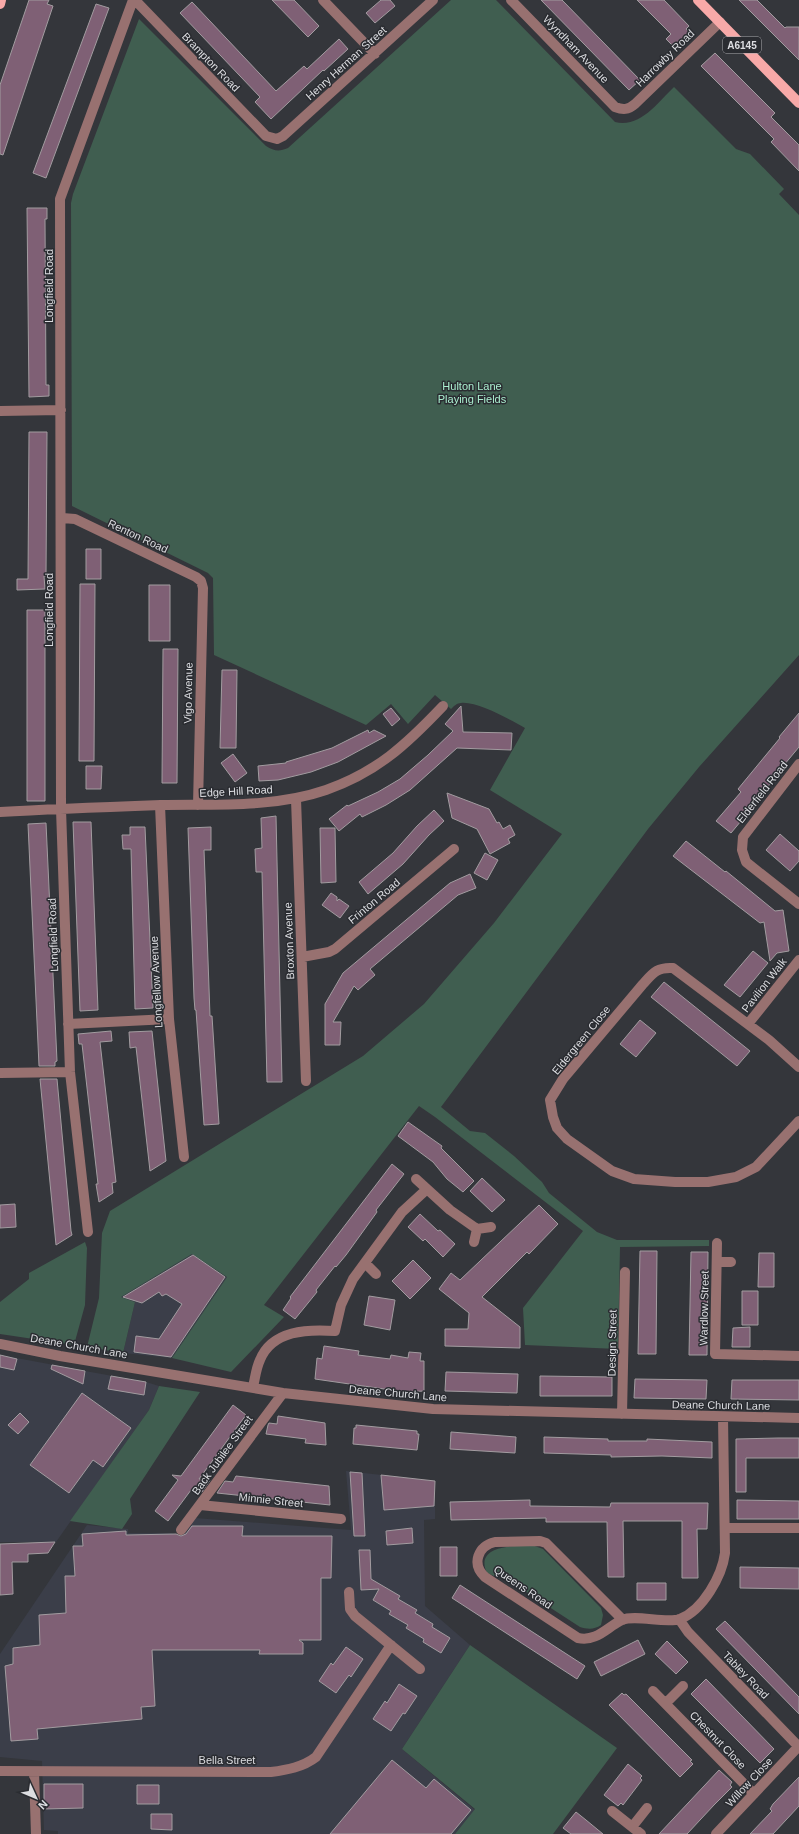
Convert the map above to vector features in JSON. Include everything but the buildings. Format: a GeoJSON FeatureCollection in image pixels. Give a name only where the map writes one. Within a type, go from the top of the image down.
{"type":"FeatureCollection","features":[{"type":"Feature","properties":{"kind":"main road"},"geometry":{"type":"LineString","coordinates":[[0,4],[1,0]]}},
{"type":"Feature","properties":{"kind":"main road","name":"A6145"},"geometry":{"type":"LineString","coordinates":[[698,0],[799,104]]}},
{"type":"Feature","properties":{"kind":"street","name":"Brampton Road"},"geometry":{"type":"LineString","coordinates":[[134,0],[266,136],[272,139]]}},
{"type":"Feature","properties":{"kind":"street","name":"Longfield Road"},"geometry":{"type":"LineString","coordinates":[[88,1232],[70,1072],[61,809],[62,518],[60,200],[134,0]]}},
{"type":"Feature","properties":{"kind":"street"},"geometry":{"type":"LineString","coordinates":[[323,0],[375,54]]}},
{"type":"Feature","properties":{"kind":"street","name":"Henry Herman Street"},"geometry":{"type":"LineString","coordinates":[[272,139],[278,139],[284,136],[434,0]]}},
{"type":"Feature","properties":{"kind":"street","name":"Wyndham Avenue"},"geometry":{"type":"LineString","coordinates":[[511,0],[615,106],[626,109]]}},
{"type":"Feature","properties":{"kind":"street","name":"Harrowby Road"},"geometry":{"type":"LineString","coordinates":[[626,109],[635,104],[720,22]]}},
{"type":"Feature","properties":{"kind":"street"},"geometry":{"type":"LineString","coordinates":[[0,411],[61,410]]}},
{"type":"Feature","properties":{"kind":"street","name":"Renton Road"},"geometry":{"type":"LineString","coordinates":[[62,518],[75,519],[196,577],[201,581]]}},
{"type":"Feature","properties":{"kind":"street","name":"Vigo Avenue"},"geometry":{"type":"LineString","coordinates":[[198,805],[203,588],[201,581]]}},
{"type":"Feature","properties":{"kind":"street","name":"Edge Hill Road"},"geometry":{"type":"LineString","coordinates":[[0,812],[160,805],[256,803],[296,799],[327,790],[358,776],[383,762],[402,747],[443,706]]}},
{"type":"Feature","properties":{"kind":"street","name":"Elderfield Road"},"geometry":{"type":"LineString","coordinates":[[799,764],[743,837],[742,850],[746,862],[799,904]]}},
{"type":"Feature","properties":{"kind":"street","name":"Broxton Avenue"},"geometry":{"type":"LineString","coordinates":[[296,799],[306,1082]]}},
{"type":"Feature","properties":{"kind":"street","name":"Longfellow Avenue"},"geometry":{"type":"LineString","coordinates":[[160,805],[169,1019],[184,1157]]}},
{"type":"Feature","properties":{"kind":"street","name":"Frinton Road"},"geometry":{"type":"LineString","coordinates":[[302,957],[329,952],[335,949],[454,849]]}},
{"type":"Feature","properties":{"kind":"street","name":"Pavilion Walk"},"geometry":{"type":"LineString","coordinates":[[748,1024],[799,960]]}},
{"type":"Feature","properties":{"kind":"street","name":"Eldergreen Close"},"geometry":{"type":"LineString","coordinates":[[799,1067],[788,1056],[748,1024],[673,968],[662,967],[653,972],[563,1079],[550,1100],[553,1118],[557,1128],[567,1140],[612,1172],[634,1179],[675,1182],[708,1182],[736,1178],[756,1167],[799,1121]]}},
{"type":"Feature","properties":{"kind":"street"},"geometry":{"type":"LineString","coordinates":[[68,1024],[169,1019]]}},
{"type":"Feature","properties":{"kind":"street"},"geometry":{"type":"LineString","coordinates":[[0,1073],[70,1072]]}},
{"type":"Feature","properties":{"kind":"street"},"geometry":{"type":"LineString","coordinates":[[416,1179],[450,1210],[477,1229],[491,1227]]}},
{"type":"Feature","properties":{"kind":"street"},"geometry":{"type":"LineString","coordinates":[[253,1388],[260,1360],[271,1345],[280,1338],[300,1331],[336,1331],[341,1305],[353,1279],[402,1212],[427,1189]]}},
{"type":"Feature","properties":{"kind":"street"},"geometry":{"type":"LineString","coordinates":[[474,1242],[477,1229]]}},
{"type":"Feature","properties":{"kind":"street","name":"Wardlow Street"},"geometry":{"type":"LineString","coordinates":[[717,1243],[715,1354],[799,1356]]}},
{"type":"Feature","properties":{"kind":"street","name":"Wardlow Street"},"geometry":{"type":"LineString","coordinates":[[717,1262],[731,1262]]}},
{"type":"Feature","properties":{"kind":"street"},"geometry":{"type":"LineString","coordinates":[[365,1263],[376,1274]]}},
{"type":"Feature","properties":{"kind":"street","name":"Design Street"},"geometry":{"type":"LineString","coordinates":[[622,1414],[625,1272]]}},
{"type":"Feature","properties":{"kind":"street","name":"Deane Church Lane"},"geometry":{"type":"LineString","coordinates":[[0,1344],[60,1356],[283,1393],[433,1409],[799,1418]]}},
{"type":"Feature","properties":{"kind":"street","name":"Back Jubilee Street"},"geometry":{"type":"LineString","coordinates":[[181,1530],[283,1393]]}},
{"type":"Feature","properties":{"kind":"street"},"geometry":{"type":"LineString","coordinates":[[679,1619],[700,1603],[710,1592],[718,1578],[725,1553],[723,1417]]}},
{"type":"Feature","properties":{"kind":"street","name":"Minnie Street"},"geometry":{"type":"LineString","coordinates":[[200,1505],[341,1519]]}},
{"type":"Feature","properties":{"kind":"street"},"geometry":{"type":"LineString","coordinates":[[725,1528],[799,1528]]}},
{"type":"Feature","properties":{"kind":"street","name":"Queens Road"},"geometry":{"type":"LineString","coordinates":[[623,1620],[546,1543],[540,1541],[495,1542],[488,1544],[478,1553],[478,1565],[486,1577],[578,1638],[586,1640],[596,1636],[623,1620],[679,1619]]}},
{"type":"Feature","properties":{"kind":"street"},"geometry":{"type":"LineString","coordinates":[[349,1592],[352,1612],[420,1669]]}},
{"type":"Feature","properties":{"kind":"street","name":"Tabley Road"},"geometry":{"type":"LineString","coordinates":[[679,1619],[688,1632],[799,1746]]}},
{"type":"Feature","properties":{"kind":"street","name":"Bella Street"},"geometry":{"type":"LineString","coordinates":[[0,1771],[271,1772],[287,1770],[309,1763],[316,1757],[391,1645]]}},
{"type":"Feature","properties":{"kind":"street"},"geometry":{"type":"LineString","coordinates":[[666,1703],[682,1686]]}},
{"type":"Feature","properties":{"kind":"street","name":"Chestnut Close"},"geometry":{"type":"LineString","coordinates":[[653,1690],[754,1794]]}},
{"type":"Feature","properties":{"kind":"street","name":"Willow Close"},"geometry":{"type":"LineString","coordinates":[[716,1834],[799,1746]]}},
{"type":"Feature","properties":{"kind":"street"},"geometry":{"type":"LineString","coordinates":[[34,1772],[36,1834]]}},
{"type":"Feature","properties":{"kind":"street"},"geometry":{"type":"LineString","coordinates":[[632,1827],[647,1808]]}},
{"type":"Feature","properties":{"kind":"street"},"geometry":{"type":"LineString","coordinates":[[612,1811],[641,1834]]}},
{"type":"Feature","properties":{"kind":"shaded area"},"geometry":{"type":"Polygon","coordinates":[[[192,1254],[227,1277],[172,1358],[123,1353],[135,1302],[120,1297],[192,1254]]]}},
{"type":"Feature","properties":{"kind":"shaded area"},"geometry":{"type":"Polygon","coordinates":[[[0,1355],[65,1367],[60,1373],[83,1384],[85,1371],[146,1382],[159,1386],[149,1410],[56,1542],[0,1542],[0,1355]]]}},
{"type":"Feature","properties":{"kind":"shaded area"},"geometry":{"type":"Polygon","coordinates":[[[346,1471],[435,1481],[435,1519],[424,1520],[425,1606],[470,1645],[402,1749],[475,1810],[455,1834],[58,1834],[58,1831],[44,1830],[42,1761],[0,1757],[0,1654],[87,1525],[128,1529],[128,1533],[171,1533],[179,1536],[195,1518],[351,1530],[346,1471]]]}},
{"type":"Feature","properties":{"kind":"green space","name":"Hulton Lane Playing Fields"},"geometry":{"type":"Polygon","coordinates":[[[451,0],[496,0],[615,122],[624,123],[641,118],[674,87],[736,149],[750,154],[784,189],[779,194],[799,215],[799,655],[699,767],[648,829],[441,1107],[470,1131],[485,1133],[514,1156],[542,1182],[549,1193],[597,1232],[617,1240],[709,1240],[709,1246],[620,1247],[618,1349],[525,1345],[523,1308],[583,1231],[419,1106],[264,1305],[284,1317],[231,1372],[172,1358],[227,1277],[192,1254],[121,1297],[135,1302],[123,1353],[87,1347],[99,1298],[102,1233],[110,1211],[363,1056],[424,1004],[494,923],[562,834],[490,790],[525,728],[494,712],[476,705],[460,703],[451,709],[435,695],[408,724],[391,704],[366,725],[214,655],[213,578],[208,573],[72,506],[71,203],[73,194],[139,19],[266,146],[274,150],[282,150],[288,148],[451,0]]]}},
{"type":"Feature","properties":{"kind":"green space"},"geometry":{"type":"Polygon","coordinates":[[[85,1242],[87,1248],[85,1305],[74,1345],[0,1334],[0,1302],[29,1279],[29,1273],[85,1242]]]}},
{"type":"Feature","properties":{"kind":"green space"},"geometry":{"type":"Polygon","coordinates":[[[159,1386],[200,1392],[130,1499],[132,1514],[122,1529],[70,1521],[149,1410],[159,1386]]]}},
{"type":"Feature","properties":{"kind":"green space"},"geometry":{"type":"Polygon","coordinates":[[[532,1545],[543,1549],[601,1608],[603,1615],[601,1625],[590,1629],[580,1627],[500,1575],[494,1576],[487,1573],[484,1564],[486,1557],[491,1552],[506,1547],[532,1545]]]}},
{"type":"Feature","properties":{"kind":"green space"},"geometry":{"type":"Polygon","coordinates":[[[470,1645],[617,1748],[553,1834],[455,1834],[475,1809],[402,1749],[470,1645]]]}}]}
